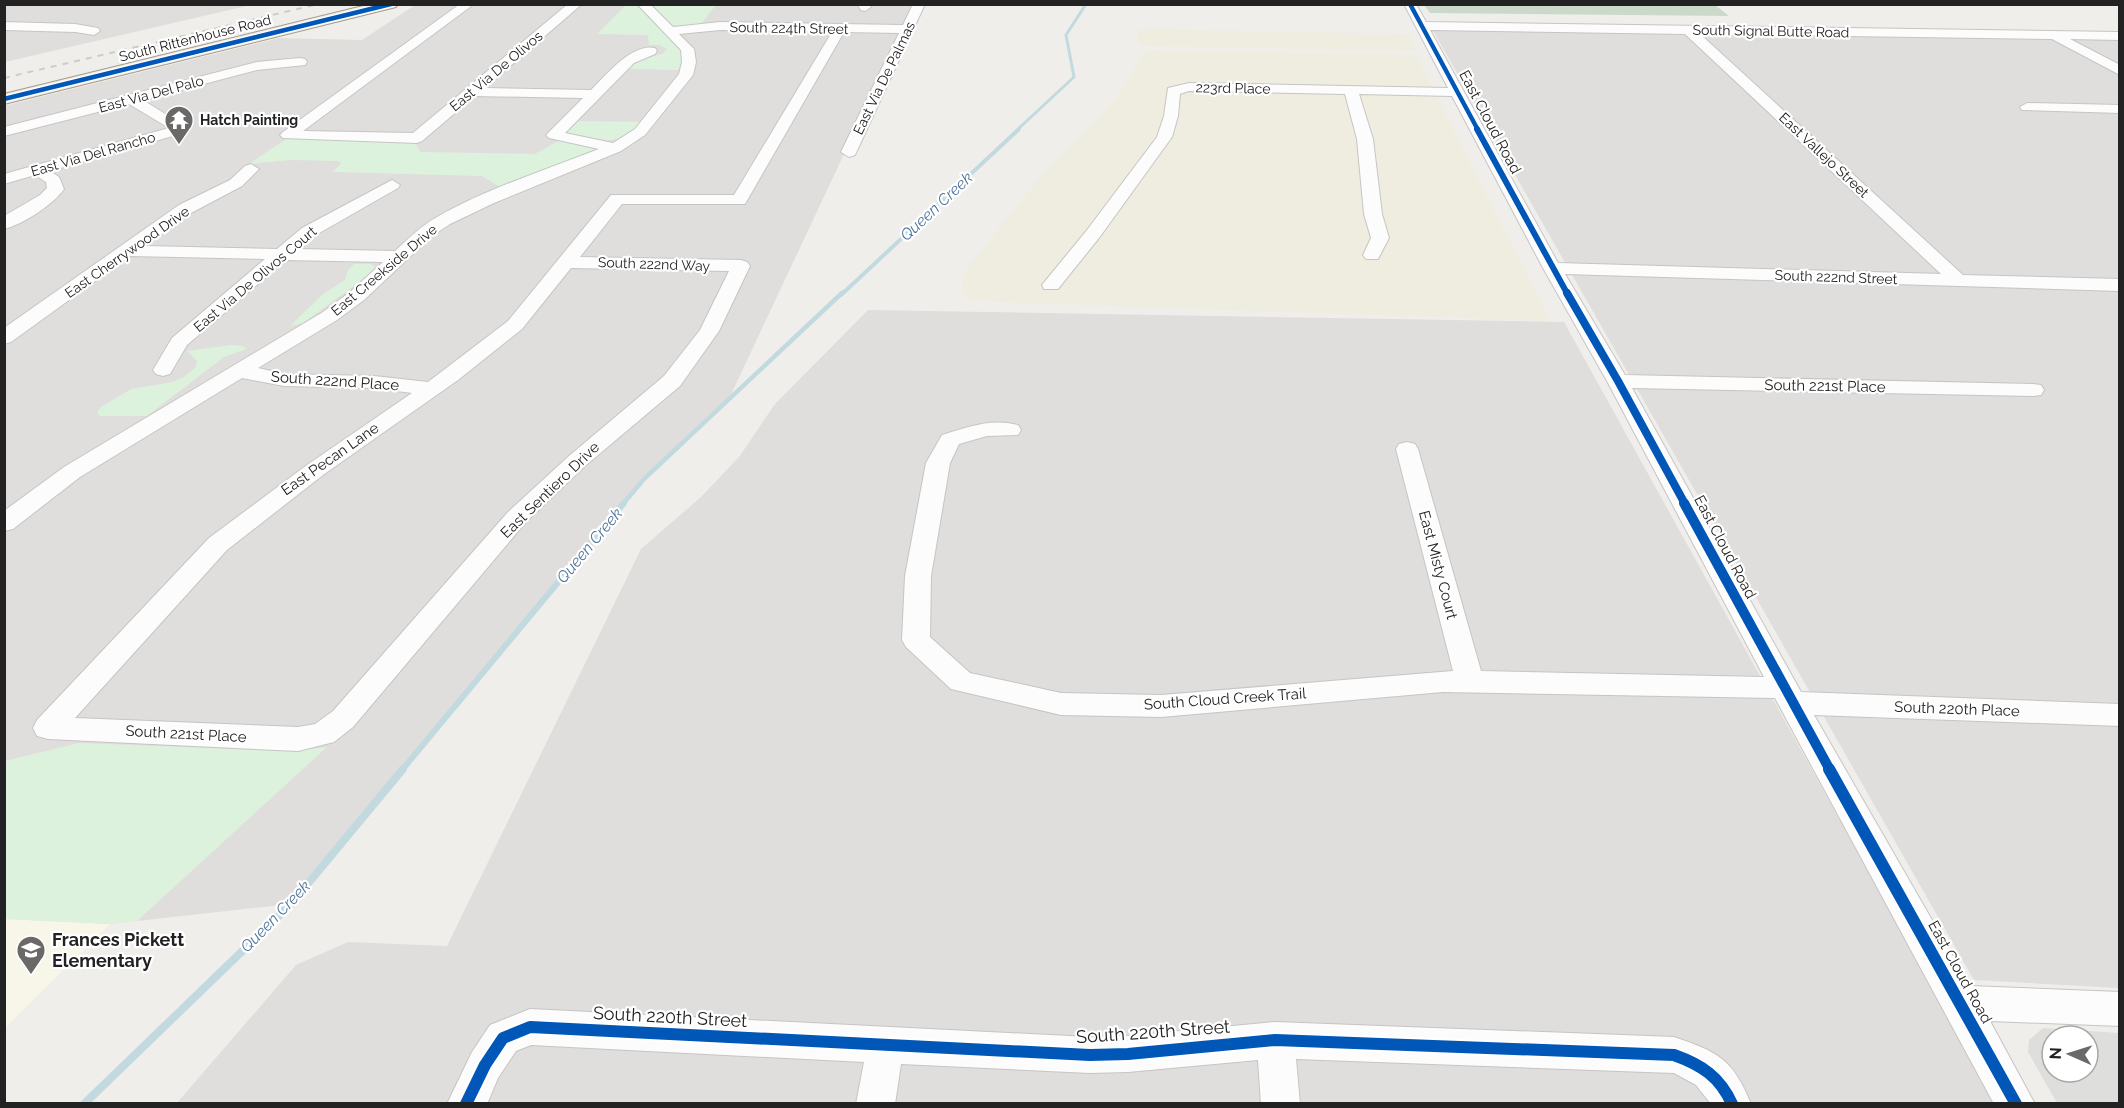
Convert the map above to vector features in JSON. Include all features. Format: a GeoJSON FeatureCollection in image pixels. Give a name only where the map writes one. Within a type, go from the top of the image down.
{"type":"FeatureCollection","features":[{"type":"Feature","properties":{"kind":"main road","name":"South Rittenhouse Road"},"geometry":{"type":"LineString","coordinates":[[4,99],[392,4]]}},
{"type":"Feature","properties":{"kind":"street","name":"East Via De Olivos"},"geometry":{"type":"LineString","coordinates":[[468,4],[288,135],[417,138],[576,4]]}},
{"type":"Feature","properties":{"kind":"street","name":"East Creekside Drive"},"geometry":{"type":"LineString","coordinates":[[4,524],[72,472],[330,316],[357,296],[426,232],[465,209],[616,148],[640,132],[686,75],[689,54],[643,4]]}},
{"type":"Feature","properties":{"kind":"street","name":"East Via De Palmas"},"geometry":{"type":"LineString","coordinates":[[849,152],[919,4]]}},
{"type":"Feature","properties":{"kind":"street"},"geometry":{"type":"LineString","coordinates":[[755,27],[766,12]]}},
{"type":"Feature","properties":{"kind":"street","name":"South Signal Butte Road"},"geometry":{"type":"LineString","coordinates":[[1416,15],[1689,30],[2120,36]]}},
{"type":"Feature","properties":{"kind":"street","name":"East Cloud Road"},"geometry":{"type":"LineString","coordinates":[[1416,15],[1552,268],[1618,381],[2016,1104]]}},
{"type":"Feature","properties":{"kind":"street","name":"South 224th Street"},"geometry":{"type":"LineString","coordinates":[[670,31],[720,26],[908,29]]}},
{"type":"Feature","properties":{"kind":"street"},"geometry":{"type":"LineString","coordinates":[[4,27],[75,28],[94,31]]}},
{"type":"Feature","properties":{"kind":"street","name":"East Pecan Lane"},"geometry":{"type":"LineString","coordinates":[[48,728],[218,544],[269,503],[451,376],[515,325],[617,199],[739,200],[840,28]]}},
{"type":"Feature","properties":{"kind":"street","name":"East Vallejo Street"},"geometry":{"type":"LineString","coordinates":[[1689,30],[1958,280]]}},
{"type":"Feature","properties":{"kind":"street"},"geometry":{"type":"LineString","coordinates":[[2054,35],[2120,71]]}},
{"type":"Feature","properties":{"kind":"street"},"geometry":{"type":"LineString","coordinates":[[616,148],[554,135],[629,60],[650,51]]}},
{"type":"Feature","properties":{"kind":"street","name":"East Via Del Palo"},"geometry":{"type":"LineString","coordinates":[[4,132],[257,66],[300,62]]}},
{"type":"Feature","properties":{"kind":"street","name":"223rd Place"},"geometry":{"type":"LineString","coordinates":[[1051,285],[1099,226],[1164,137],[1171,116],[1173,91],[1189,87],[1457,92]]}},
{"type":"Feature","properties":{"kind":"street"},"geometry":{"type":"LineString","coordinates":[[1351,90],[1365,139],[1373,214],[1380,238],[1372,255]]}},
{"type":"Feature","properties":{"kind":"street"},"geometry":{"type":"LineString","coordinates":[[472,92],[595,94]]}},
{"type":"Feature","properties":{"kind":"street","name":"East Via Del Rancho"},"geometry":{"type":"LineString","coordinates":[[4,179],[182,129],[131,99]]}},
{"type":"Feature","properties":{"kind":"street"},"geometry":{"type":"LineString","coordinates":[[2027,107],[2120,109]]}},
{"type":"Feature","properties":{"kind":"street","name":"East Cherrywood Drive"},"geometry":{"type":"LineString","coordinates":[[4,338],[185,209],[236,183],[251,169]]}},
{"type":"Feature","properties":{"kind":"street"},"geometry":{"type":"LineString","coordinates":[[4,224],[46,199],[56,189],[53,180],[37,170]]}},
{"type":"Feature","properties":{"kind":"street","name":"East Via De Olivos Court"},"geometry":{"type":"LineString","coordinates":[[163,370],[179,342],[308,232],[392,185]]}},
{"type":"Feature","properties":{"kind":"street"},"geometry":{"type":"LineString","coordinates":[[126,251],[400,257]]}},
{"type":"Feature","properties":{"kind":"street","name":"South 222nd Way"},"geometry":{"type":"LineString","coordinates":[[567,262],[741,266]]}},
{"type":"Feature","properties":{"kind":"street","name":"East Sentiero Drive"},"geometry":{"type":"LineString","coordinates":[[323,734],[343,719],[518,517],[577,461],[672,381],[709,331],[741,266]]}},
{"type":"Feature","properties":{"kind":"street","name":"South 222nd Street"},"geometry":{"type":"LineString","coordinates":[[1552,268],[2120,285]]}},
{"type":"Feature","properties":{"kind":"street","name":"South 222nd Place"},"geometry":{"type":"LineString","coordinates":[[239,371],[284,380],[374,382],[430,389]]}},
{"type":"Feature","properties":{"kind":"street","name":"South 221st Place"},"geometry":{"type":"LineString","coordinates":[[1618,381],[2033,390]]}},
{"type":"Feature","properties":{"kind":"street","name":"South Cloud Creek Trail"},"geometry":{"type":"LineString","coordinates":[[1010,430],[985,429],[950,440],[938,462],[918,576],[916,640],[961,682],[1061,704],[1161,706],[1431,682],[1789,695]]}},
{"type":"Feature","properties":{"kind":"street","name":"East Misty Court"},"geometry":{"type":"LineString","coordinates":[[1407,449],[1470,682]]}},
{"type":"Feature","properties":{"kind":"street","name":"South 220th Place"},"geometry":{"type":"LineString","coordinates":[[1789,695],[2120,715]]}},
{"type":"Feature","properties":{"kind":"street","name":"South 221st Place"},"geometry":{"type":"LineString","coordinates":[[48,728],[298,739],[323,734]]}},
{"type":"Feature","properties":{"kind":"street"},"geometry":{"type":"LineString","coordinates":[[1960,1003],[2120,1009]]}},
{"type":"Feature","properties":{"kind":"street","name":"South 220th Street"},"geometry":{"type":"LineString","coordinates":[[466,1104],[485,1065],[503,1038],[530,1027],[1090,1055],[1128,1054],[1275,1040],[1674,1055],[1698,1064],[1718,1077],[1732,1104]]}},
{"type":"Feature","properties":{"kind":"street"},"geometry":{"type":"LineString","coordinates":[[1275,1040],[1281,1104]]}},
{"type":"Feature","properties":{"kind":"street"},"geometry":{"type":"LineString","coordinates":[[875,1104],[886,1044]]}},
{"type":"Feature","properties":{"kind":"shaded area"},"geometry":{"type":"Polygon","coordinates":[[[5,4],[251,5],[5,62],[5,4]]]}},
{"type":"Feature","properties":{"kind":"shaded area"},"geometry":{"type":"Polygon","coordinates":[[[415,5],[914,5],[728,401],[644,479],[291,904],[110,924],[5,919],[4,106],[279,38],[362,40],[415,5]]]}},
{"type":"Feature","properties":{"kind":"shaded area"},"geometry":{"type":"Polygon","coordinates":[[[1144,29],[1408,34],[1417,51],[1144,46],[1137,44],[1137,32],[1144,29]]]}},
{"type":"Feature","properties":{"kind":"shaded area"},"geometry":{"type":"Polygon","coordinates":[[[1432,29],[2119,39],[2119,988],[1974,980],[1432,29]]]}},
{"type":"Feature","properties":{"kind":"shaded area"},"geometry":{"type":"Polygon","coordinates":[[[1146,50],[1416,55],[1550,321],[968,301],[961,289],[967,268],[1043,174],[1098,119],[1119,94],[1146,50]]]}},
{"type":"Feature","properties":{"kind":"shaded area"},"geometry":{"type":"Polygon","coordinates":[[[868,310],[1564,322],[1997,1104],[176,1104],[296,965],[348,942],[447,946],[641,549],[701,497],[739,457],[775,404],[868,310]]]}},
{"type":"Feature","properties":{"kind":"shaded area","name":"Frances Pickett Elementary"},"geometry":{"type":"Polygon","coordinates":[[[4,919],[110,924],[5,1028],[4,919]]]}},
{"type":"Feature","properties":{"kind":"shaded area"},"geometry":{"type":"Polygon","coordinates":[[[2040,1031],[2040,1073],[2028,1052],[2029,1040],[2040,1031]]]}},
{"type":"Feature","properties":{"kind":"shaded area"},"geometry":{"type":"Polygon","coordinates":[[[2100,1032],[2119,1033],[2119,1103],[2057,1103],[2046,1084],[2100,1084],[2100,1032]]]}},
{"type":"Feature","properties":{"kind":"green space"},"geometry":{"type":"Polygon","coordinates":[[[1714,4],[1729,16],[1430,13],[1424,5],[1714,4]]]}},
{"type":"Feature","properties":{"kind":"green space"},"geometry":{"type":"Polygon","coordinates":[[[637,5],[679,49],[683,60],[682,70],[629,69],[638,60],[662,54],[667,49],[659,45],[649,45],[648,35],[597,34],[625,6],[637,5]]]}},
{"type":"Feature","properties":{"kind":"green space"},"geometry":{"type":"Polygon","coordinates":[[[648,5],[716,5],[699,26],[673,27],[648,5]]]}},
{"type":"Feature","properties":{"kind":"green space"},"geometry":{"type":"Polygon","coordinates":[[[574,121],[642,122],[623,136],[606,141],[565,134],[574,121]]]}},
{"type":"Feature","properties":{"kind":"green space"},"geometry":{"type":"Polygon","coordinates":[[[286,139],[414,140],[420,152],[535,154],[558,141],[605,148],[503,189],[482,176],[332,172],[341,164],[339,161],[290,160],[249,164],[286,139]]]}},
{"type":"Feature","properties":{"kind":"green space"},"geometry":{"type":"Polygon","coordinates":[[[354,264],[371,264],[377,269],[303,323],[290,326],[323,294],[345,280],[348,270],[354,264]]]}},
{"type":"Feature","properties":{"kind":"green space"},"geometry":{"type":"Polygon","coordinates":[[[231,345],[243,346],[247,349],[224,357],[147,416],[100,416],[97,413],[101,407],[131,389],[173,382],[184,377],[196,367],[197,361],[187,351],[231,345]]]}},
{"type":"Feature","properties":{"kind":"green space"},"geometry":{"type":"Polygon","coordinates":[[[79,743],[289,751],[327,747],[137,921],[110,924],[5,919],[5,761],[79,743]]]}},
{"type":"Feature","properties":{"kind":"waterway","name":"Queen Creek"},"geometry":{"type":"LineString","coordinates":[[1017,130],[1074,77],[1066,35],[1086,4]]}},
{"type":"Feature","properties":{"kind":"waterway","name":"Queen Creek"},"geometry":{"type":"LineString","coordinates":[[841,295],[1019,129]]}},
{"type":"Feature","properties":{"kind":"waterway","name":"Queen Creek"},"geometry":{"type":"LineString","coordinates":[[623,504],[644,479],[842,293]]}},
{"type":"Feature","properties":{"kind":"waterway","name":"Queen Creek"},"geometry":{"type":"LineString","coordinates":[[402,770],[624,503]]}},
{"type":"Feature","properties":{"kind":"waterway","name":"Queen Creek"},"geometry":{"type":"LineString","coordinates":[[84,1104],[291,904],[403,769]]}},
{"type":"Feature","properties":{"kind":"railway"},"geometry":{"type":"LineString","coordinates":[[4,78],[319,4]]}},
{"type":"Feature","properties":{"kind":"cycle path"},"geometry":{"type":"LineString","coordinates":[[4,99],[391,4]]}},
{"type":"Feature","properties":{"kind":"cycle path"},"geometry":{"type":"LineString","coordinates":[[1410,4],[1552,268],[1618,381],[1784,688],[2016,1104]]}},
{"type":"Feature","properties":{"kind":"cycle path"},"geometry":{"type":"LineString","coordinates":[[466,1104],[485,1065],[503,1038],[530,1027],[1090,1055],[1128,1054],[1275,1040],[1674,1055],[1709,1072],[1722,1085],[1732,1104]]}},
{"type":"Feature","properties":{"kind":"place","name":"Hatch Painting"},"geometry":{"type":"Point","coordinates":[179,146]}},
{"type":"Feature","properties":{"kind":"place","name":"Frances Pickett Elementary"},"geometry":{"type":"Point","coordinates":[31,976]}}]}
